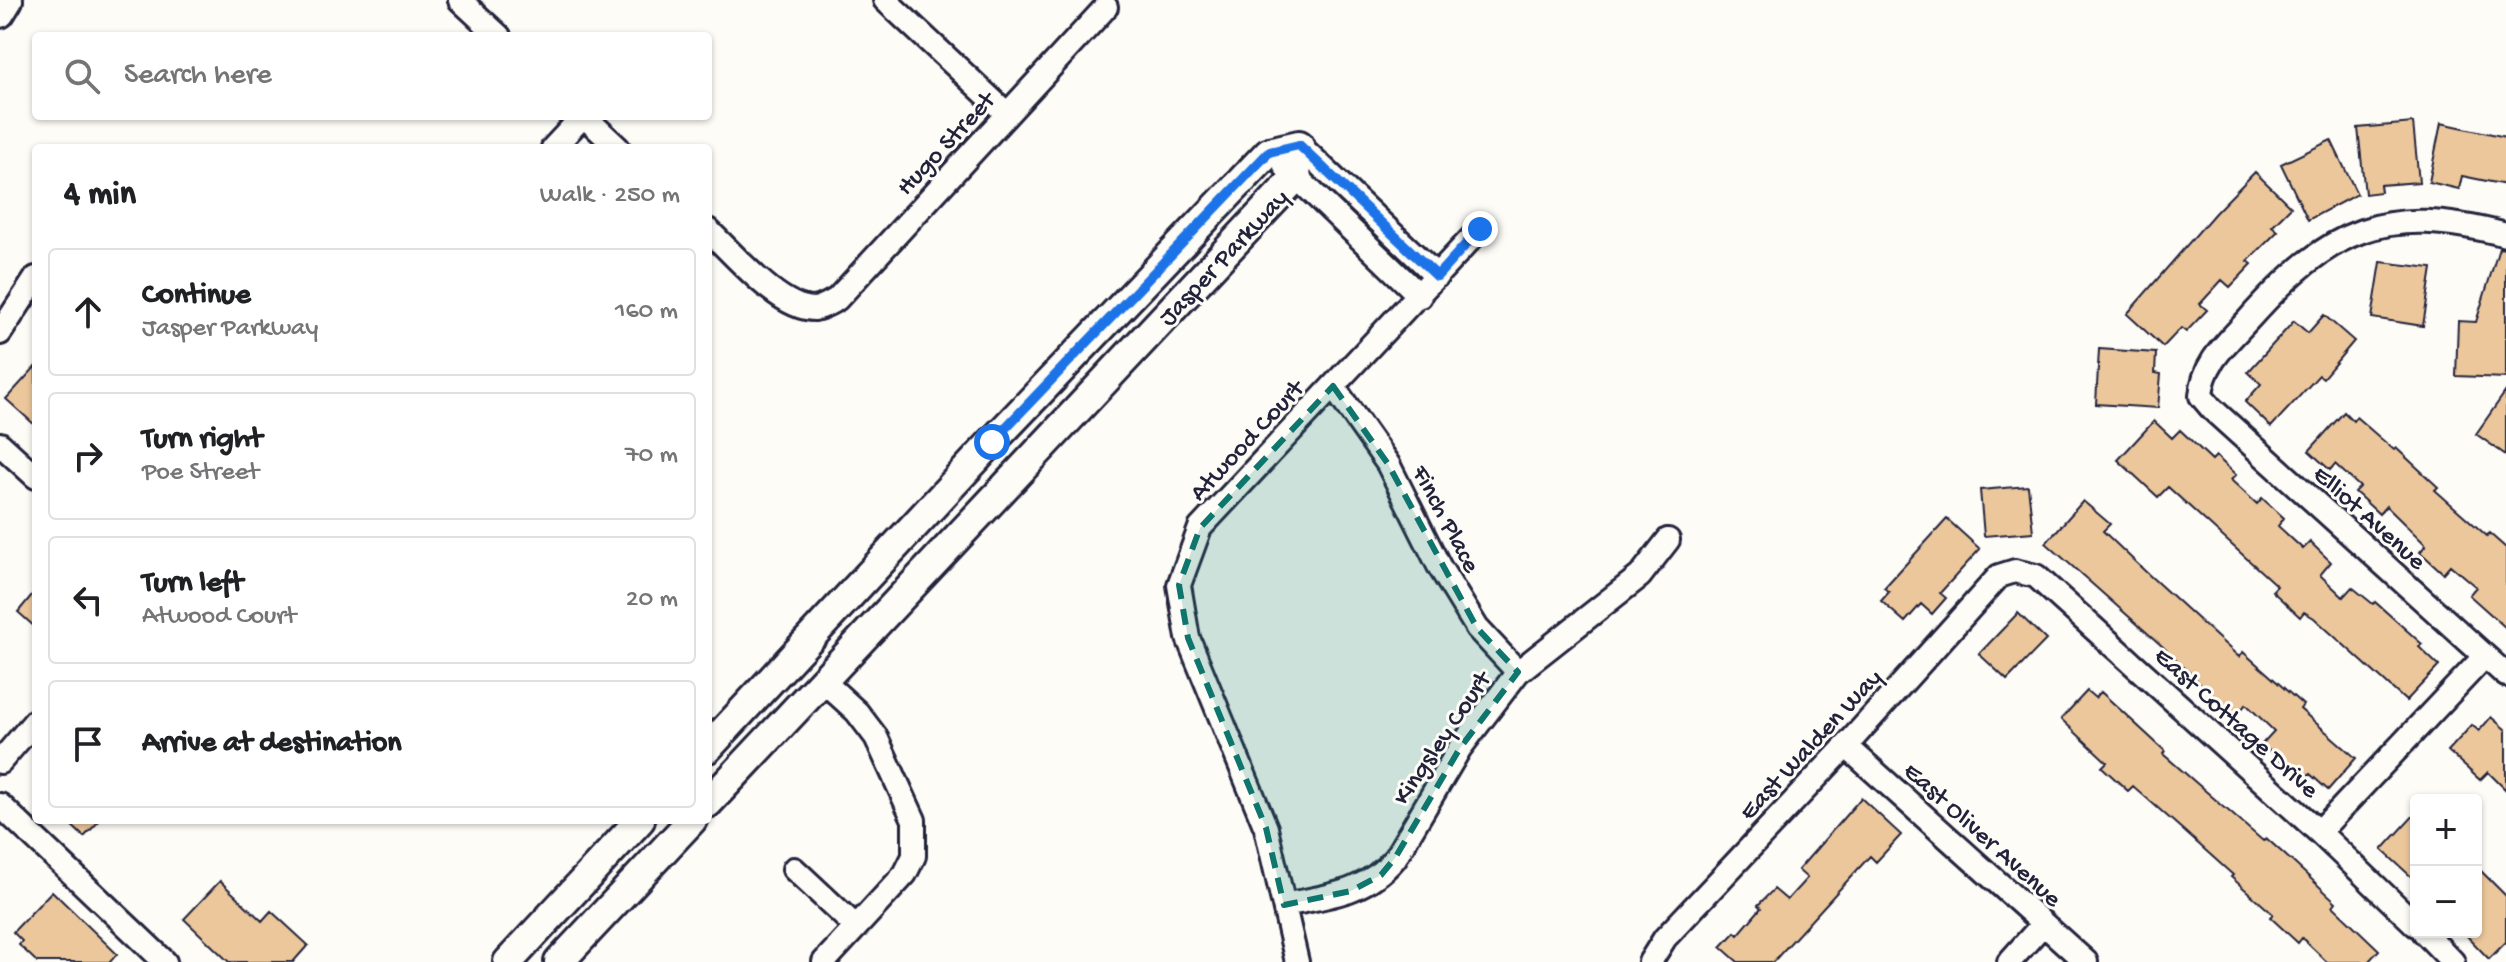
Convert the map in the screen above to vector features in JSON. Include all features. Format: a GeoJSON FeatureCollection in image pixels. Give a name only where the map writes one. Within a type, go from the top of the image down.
{"type":"FeatureCollection","features":[{"type":"Feature","properties":{"kind":"street"},"geometry":{"type":"LineString","coordinates":[[0,13],[8,0]]}},
{"type":"Feature","properties":{"kind":"street"},"geometry":{"type":"LineString","coordinates":[[460,0],[495,32]]}},
{"type":"Feature","properties":{"kind":"street"},"geometry":{"type":"LineString","coordinates":[[885,0],[1007,114]]}},
{"type":"Feature","properties":{"kind":"street","name":"Hugo Street"},"geometry":{"type":"LineString","coordinates":[[712,234],[782,298],[798,307],[818,309],[837,299],[1106,7]]}},
{"type":"Feature","properties":{"kind":"street"},"geometry":{"type":"LineString","coordinates":[[557,144],[579,120]]}},
{"type":"Feature","properties":{"kind":"street"},"geometry":{"type":"LineString","coordinates":[[587,120],[614,144]]}},
{"type":"Feature","properties":{"kind":"street"},"geometry":{"type":"LineString","coordinates":[[1299,145],[1437,276]]}},
{"type":"Feature","properties":{"kind":"street","name":"Jasper Parkway"},"geometry":{"type":"LineString","coordinates":[[712,744],[992,442],[1269,152],[1299,145],[1296,177],[712,799]]}},
{"type":"Feature","properties":{"kind":"street"},"geometry":{"type":"LineString","coordinates":[[1269,152],[1420,296]]}},
{"type":"Feature","properties":{"kind":"street","name":"Elliot Avenue"},"geometry":{"type":"LineString","coordinates":[[2506,235],[2461,223],[2421,220],[2376,227],[2335,241],[2276,288],[2215,356],[2202,378],[2201,396],[2506,675]]}},
{"type":"Feature","properties":{"kind":"street","name":"Atwood Court"},"geometry":{"type":"LineString","coordinates":[[1297,962],[1266,828],[1188,638],[1179,585],[1200,528],[1480,229]]}},
{"type":"Feature","properties":{"kind":"street"},"geometry":{"type":"LineString","coordinates":[[0,333],[32,284]]}},
{"type":"Feature","properties":{"kind":"street","name":"Finch Place"},"geometry":{"type":"LineString","coordinates":[[1333,386],[1388,464],[1439,566],[1477,628],[1518,672]]}},
{"type":"Feature","properties":{"kind":"street"},"geometry":{"type":"LineString","coordinates":[[0,444],[32,473]]}},
{"type":"Feature","properties":{"kind":"street","name":"Kingsley Court"},"geometry":{"type":"LineString","coordinates":[[1284,905],[1351,891],[1381,875],[1395,858],[1460,748],[1518,672],[1640,576],[1668,540]]}},
{"type":"Feature","properties":{"kind":"street","name":"East Walden Way"},"geometry":{"type":"LineString","coordinates":[[1650,962],[1665,938],[1846,746],[1999,576],[2015,571]]}},
{"type":"Feature","properties":{"kind":"street","name":"East Cottage Drive"},"geometry":{"type":"LineString","coordinates":[[2015,571],[2036,576],[2319,832],[2410,919]]}},
{"type":"Feature","properties":{"kind":"street"},"geometry":{"type":"LineString","coordinates":[[2319,832],[2485,656]]}},
{"type":"Feature","properties":{"kind":"street"},"geometry":{"type":"LineString","coordinates":[[822,680],[857,712],[876,737],[914,820],[914,856],[905,874],[824,962]]}},
{"type":"Feature","properties":{"kind":"street"},"geometry":{"type":"LineString","coordinates":[[0,762],[32,725]]}},
{"type":"Feature","properties":{"kind":"street","name":"East Oliver Avenue"},"geometry":{"type":"LineString","coordinates":[[1846,746],[2086,962]]}},
{"type":"Feature","properties":{"kind":"street"},"geometry":{"type":"LineString","coordinates":[[0,805],[165,962]]}},
{"type":"Feature","properties":{"kind":"street"},"geometry":{"type":"LineString","coordinates":[[508,962],[636,824]]}},
{"type":"Feature","properties":{"kind":"street"},"geometry":{"type":"LineString","coordinates":[[559,962],[688,824]]}},
{"type":"Feature","properties":{"kind":"street"},"geometry":{"type":"LineString","coordinates":[[794,869],[856,927]]}},
{"type":"Feature","properties":{"kind":"street"},"geometry":{"type":"LineString","coordinates":[[2009,962],[2043,924]]}},
{"type":"Feature","properties":{"kind":"street"},"geometry":{"type":"LineString","coordinates":[[2430,938],[2453,962]]}},
{"type":"Feature","properties":{"kind":"highlighted area"},"geometry":{"type":"Polygon","coordinates":[[[1333,386],[1388,464],[1477,628],[1518,672],[1460,748],[1395,858],[1381,875],[1351,891],[1284,905],[1266,828],[1188,638],[1179,585],[1200,528],[1333,386]]]}},
{"type":"Feature","properties":{"kind":"building"},"geometry":{"type":"Polygon","coordinates":[[[2413,123],[2419,182],[2380,185],[2381,192],[2365,194],[2358,128],[2413,123]]]}},
{"type":"Feature","properties":{"kind":"building"},"geometry":{"type":"Polygon","coordinates":[[[2441,123],[2506,137],[2506,185],[2462,176],[2459,189],[2429,182],[2441,123]]]}},
{"type":"Feature","properties":{"kind":"building"},"geometry":{"type":"Polygon","coordinates":[[[2331,140],[2357,194],[2308,220],[2281,164],[2331,140]]]}},
{"type":"Feature","properties":{"kind":"building"},"geometry":{"type":"Polygon","coordinates":[[[2255,172],[2291,207],[2272,226],[2278,231],[2248,261],[2252,264],[2230,287],[2222,280],[2200,304],[2207,310],[2186,332],[2181,328],[2163,347],[2127,314],[2255,172]]]}},
{"type":"Feature","properties":{"kind":"building"},"geometry":{"type":"Polygon","coordinates":[[[2499,248],[2506,249],[2506,378],[2456,376],[2458,321],[2476,322],[2499,248]]]}},
{"type":"Feature","properties":{"kind":"building"},"geometry":{"type":"Polygon","coordinates":[[[2381,262],[2432,268],[2423,326],[2372,318],[2381,262]]]}},
{"type":"Feature","properties":{"kind":"building"},"geometry":{"type":"Polygon","coordinates":[[[2324,315],[2354,341],[2323,378],[2319,375],[2271,427],[2245,402],[2261,384],[2248,372],[2294,321],[2308,333],[2324,315]]]}},
{"type":"Feature","properties":{"kind":"building"},"geometry":{"type":"Polygon","coordinates":[[[2099,349],[2156,353],[2155,373],[2161,374],[2158,408],[2096,404],[2099,349]]]}},
{"type":"Feature","properties":{"kind":"building"},"geometry":{"type":"Polygon","coordinates":[[[32,370],[32,422],[6,399],[32,370]]]}},
{"type":"Feature","properties":{"kind":"building"},"geometry":{"type":"Polygon","coordinates":[[[2506,391],[2506,455],[2476,434],[2506,391]]]}},
{"type":"Feature","properties":{"kind":"building"},"geometry":{"type":"Polygon","coordinates":[[[2344,412],[2353,421],[2356,417],[2394,450],[2396,448],[2438,487],[2435,490],[2487,536],[2489,533],[2506,548],[2506,628],[2469,595],[2476,587],[2450,565],[2443,573],[2420,552],[2426,545],[2386,506],[2379,514],[2355,492],[2360,487],[2335,464],[2330,470],[2309,451],[2344,412]]]}},
{"type":"Feature","properties":{"kind":"building"},"geometry":{"type":"Polygon","coordinates":[[[2154,421],[2172,438],[2180,430],[2212,460],[2216,456],[2236,475],[2231,480],[2257,504],[2262,498],[2284,518],[2278,526],[2303,549],[2310,542],[2331,562],[2320,575],[2343,597],[2352,587],[2373,604],[2375,602],[2422,644],[2419,647],[2439,666],[2406,701],[2314,618],[2304,612],[2300,617],[2272,591],[2277,586],[2168,487],[2158,497],[2118,460],[2154,421]]]}},
{"type":"Feature","properties":{"kind":"building"},"geometry":{"type":"Polygon","coordinates":[[[2028,486],[2033,532],[1984,536],[1980,490],[2028,486]]]}},
{"type":"Feature","properties":{"kind":"building"},"geometry":{"type":"Polygon","coordinates":[[[2083,501],[2110,524],[2103,531],[2148,574],[2239,657],[2243,652],[2303,705],[2300,709],[2356,758],[2328,790],[2310,774],[2303,782],[2262,744],[2274,731],[2246,704],[2235,717],[2162,646],[2046,543],[2083,501]]]}},
{"type":"Feature","properties":{"kind":"building"},"geometry":{"type":"Polygon","coordinates":[[[1947,519],[1980,549],[1940,593],[1946,598],[1932,614],[1921,604],[1905,622],[1881,601],[1889,592],[1884,588],[1947,519]]]}},
{"type":"Feature","properties":{"kind":"building"},"geometry":{"type":"Polygon","coordinates":[[[32,595],[32,624],[18,612],[32,595]]]}},
{"type":"Feature","properties":{"kind":"building"},"geometry":{"type":"Polygon","coordinates":[[[2018,613],[2046,640],[2007,680],[1979,654],[2018,613]]]}},
{"type":"Feature","properties":{"kind":"building"},"geometry":{"type":"Polygon","coordinates":[[[2087,691],[2095,698],[2101,692],[2165,751],[2163,754],[2263,841],[2266,838],[2336,902],[2333,906],[2379,950],[2368,962],[2327,962],[2302,938],[2298,943],[2270,917],[2273,914],[2184,831],[2133,786],[2128,791],[2102,767],[2107,762],[2061,719],[2087,691]]]}},
{"type":"Feature","properties":{"kind":"building"},"geometry":{"type":"Polygon","coordinates":[[[2491,717],[2506,730],[2506,790],[2488,772],[2480,780],[2448,751],[2472,725],[2479,731],[2491,717]]]}},
{"type":"Feature","properties":{"kind":"building"},"geometry":{"type":"Polygon","coordinates":[[[1861,798],[1901,835],[1876,862],[1870,856],[1773,962],[1738,962],[1721,947],[1735,932],[1738,935],[1761,908],[1758,905],[1774,889],[1787,900],[1807,878],[1798,870],[1861,798]]]}},
{"type":"Feature","properties":{"kind":"building"},"geometry":{"type":"Polygon","coordinates":[[[2410,820],[2410,876],[2382,850],[2410,820]]]}},
{"type":"Feature","properties":{"kind":"building"},"geometry":{"type":"Polygon","coordinates":[[[70,824],[96,824],[84,837],[70,824]]]}},
{"type":"Feature","properties":{"kind":"building"},"geometry":{"type":"Polygon","coordinates":[[[2482,872],[2506,896],[2506,942],[2489,959],[2469,938],[2482,938],[2482,872]]]}},
{"type":"Feature","properties":{"kind":"building"},"geometry":{"type":"Polygon","coordinates":[[[220,881],[262,921],[271,911],[308,945],[293,962],[229,962],[184,919],[220,881]]]}},
{"type":"Feature","properties":{"kind":"building"},"geometry":{"type":"Polygon","coordinates":[[[52,891],[117,954],[110,962],[37,962],[19,945],[22,941],[13,932],[52,891]]]}},
{"type":"Feature","properties":{"kind":"route"},"geometry":{"type":"LineString","coordinates":[[992,442],[1269,152],[1299,145],[1437,276],[1480,229]]}}]}
